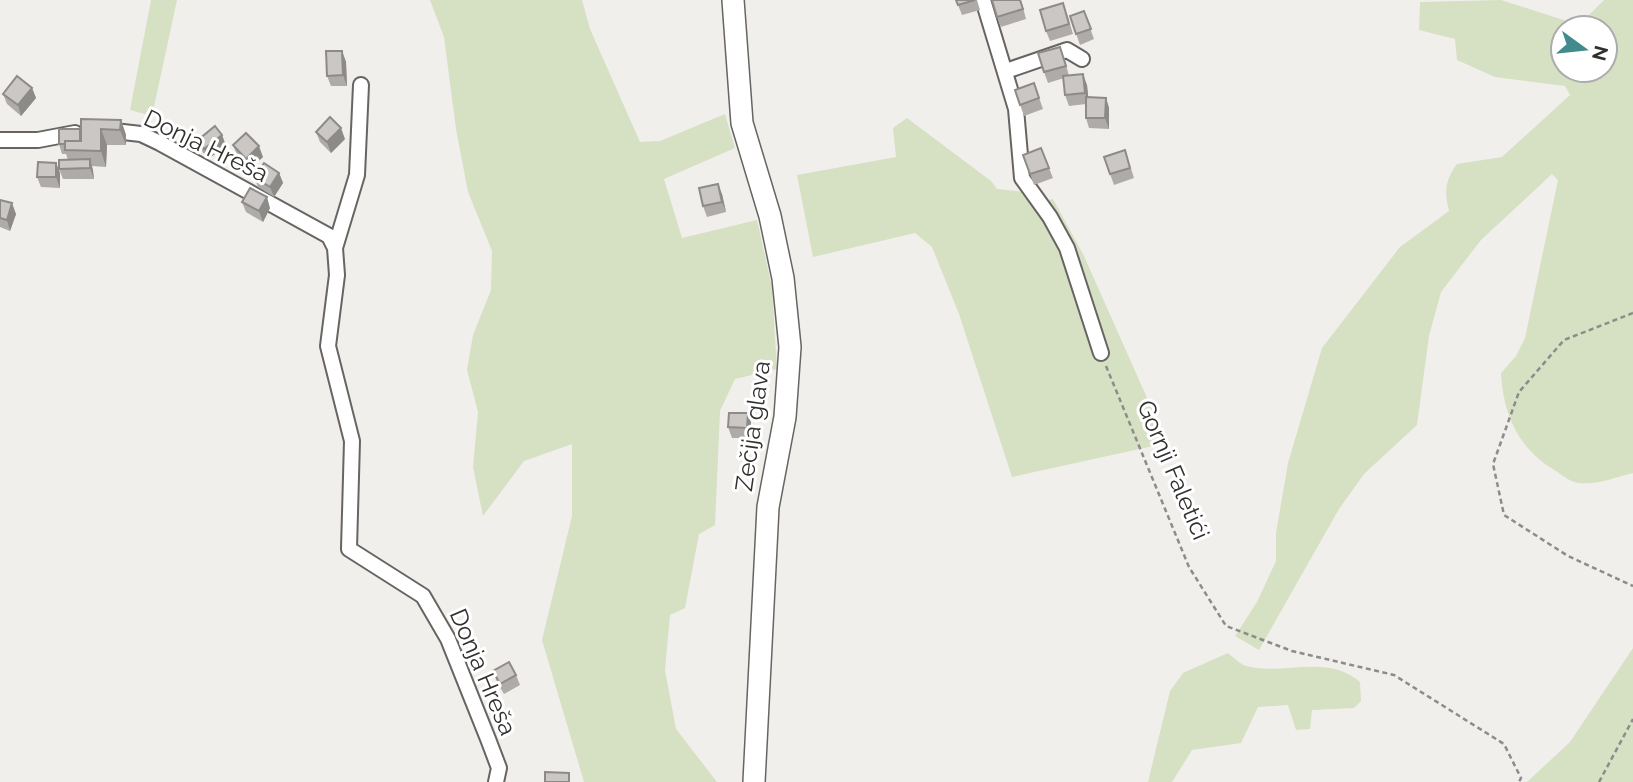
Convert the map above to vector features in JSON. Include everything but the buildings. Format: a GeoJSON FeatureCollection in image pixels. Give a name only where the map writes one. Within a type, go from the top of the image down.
{"type":"FeatureCollection","features":[{"type":"Feature","properties":{"kind":"main road","name":"Zečija glava"},"geometry":{"type":"LineString","coordinates":[[733,0],[742,123],[773,228],[783,278],[790,347],[785,418],[768,507],[754,782]]}},
{"type":"Feature","properties":{"kind":"street"},"geometry":{"type":"LineString","coordinates":[[983,0],[1016,109],[1022,178],[1050,217],[1066,248],[1101,353]]}},
{"type":"Feature","properties":{"kind":"street"},"geometry":{"type":"LineString","coordinates":[[1006,71],[1067,50],[1082,59]]}},
{"type":"Feature","properties":{"kind":"street","name":"Donja Hreša"},"geometry":{"type":"LineString","coordinates":[[361,85],[357,175],[335,248],[337,275],[328,346],[352,441],[349,549],[424,596],[448,639],[488,739],[499,768],[496,782]]}},
{"type":"Feature","properties":{"kind":"street","name":"Donja Hreša"},"geometry":{"type":"LineString","coordinates":[[0,140],[38,140],[99,129],[141,134],[318,229],[329,236],[335,248]]}},
{"type":"Feature","properties":{"kind":"path"},"geometry":{"type":"LineString","coordinates":[[1633,313],[1564,340],[1519,391],[1493,464],[1504,515],[1568,556],[1633,586]]}},
{"type":"Feature","properties":{"kind":"path","name":"Gornji Faletići"},"geometry":{"type":"LineString","coordinates":[[1101,353],[1140,455],[1189,567],[1226,626],[1292,650],[1394,675],[1504,744],[1521,778],[1519,782]]}},
{"type":"Feature","properties":{"kind":"path"},"geometry":{"type":"LineString","coordinates":[[1599,782],[1633,719]]}},
{"type":"Feature","properties":{"kind":"green space"},"geometry":{"type":"Polygon","coordinates":[[[151,0],[177,0],[152,116],[130,110],[151,0]]]}},
{"type":"Feature","properties":{"kind":"green space"},"geometry":{"type":"Polygon","coordinates":[[[430,0],[582,0],[590,29],[640,142],[660,141],[725,114],[735,148],[664,179],[682,238],[757,220],[772,287],[777,369],[735,379],[720,411],[715,525],[699,534],[685,608],[670,615],[665,670],[676,729],[717,782],[584,782],[542,640],[572,516],[572,444],[524,461],[483,516],[473,467],[478,412],[467,370],[473,335],[491,290],[492,251],[468,192],[456,129],[444,37],[430,0]]]}},
{"type":"Feature","properties":{"kind":"green space"},"geometry":{"type":"Polygon","coordinates":[[[1501,0],[1549,15],[1549,84],[1495,77],[1457,60],[1455,39],[1419,30],[1420,2],[1501,0]]]}},
{"type":"Feature","properties":{"kind":"green space"},"geometry":{"type":"Polygon","coordinates":[[[1604,0],[1633,0],[1633,473],[1593,483],[1577,483],[1568,479],[1532,453],[1515,430],[1505,403],[1501,373],[1516,356],[1525,338],[1558,180],[1552,174],[1481,240],[1441,292],[1429,336],[1417,425],[1364,474],[1339,509],[1259,650],[1235,636],[1257,602],[1276,561],[1276,533],[1288,463],[1322,348],[1400,247],[1449,211],[1447,186],[1457,164],[1502,157],[1570,95],[1565,86],[1549,84],[1619,84],[1619,14],[1590,14],[1604,0]]]}},
{"type":"Feature","properties":{"kind":"green space"},"geometry":{"type":"Polygon","coordinates":[[[907,118],[991,181],[997,189],[1024,192],[1030,204],[1053,199],[1084,256],[1167,443],[1012,477],[959,314],[932,247],[915,233],[813,257],[797,175],[896,157],[893,128],[907,118]]]}},
{"type":"Feature","properties":{"kind":"green space"},"geometry":{"type":"Polygon","coordinates":[[[1633,648],[1633,782],[1527,782],[1570,742],[1633,648]]]}},
{"type":"Feature","properties":{"kind":"green space"},"geometry":{"type":"Polygon","coordinates":[[[1228,653],[1246,666],[1276,669],[1320,667],[1347,673],[1360,682],[1361,701],[1354,708],[1312,710],[1310,729],[1296,730],[1288,705],[1258,707],[1241,743],[1192,750],[1172,782],[1148,782],[1170,691],[1183,673],[1228,653]]]}}]}
